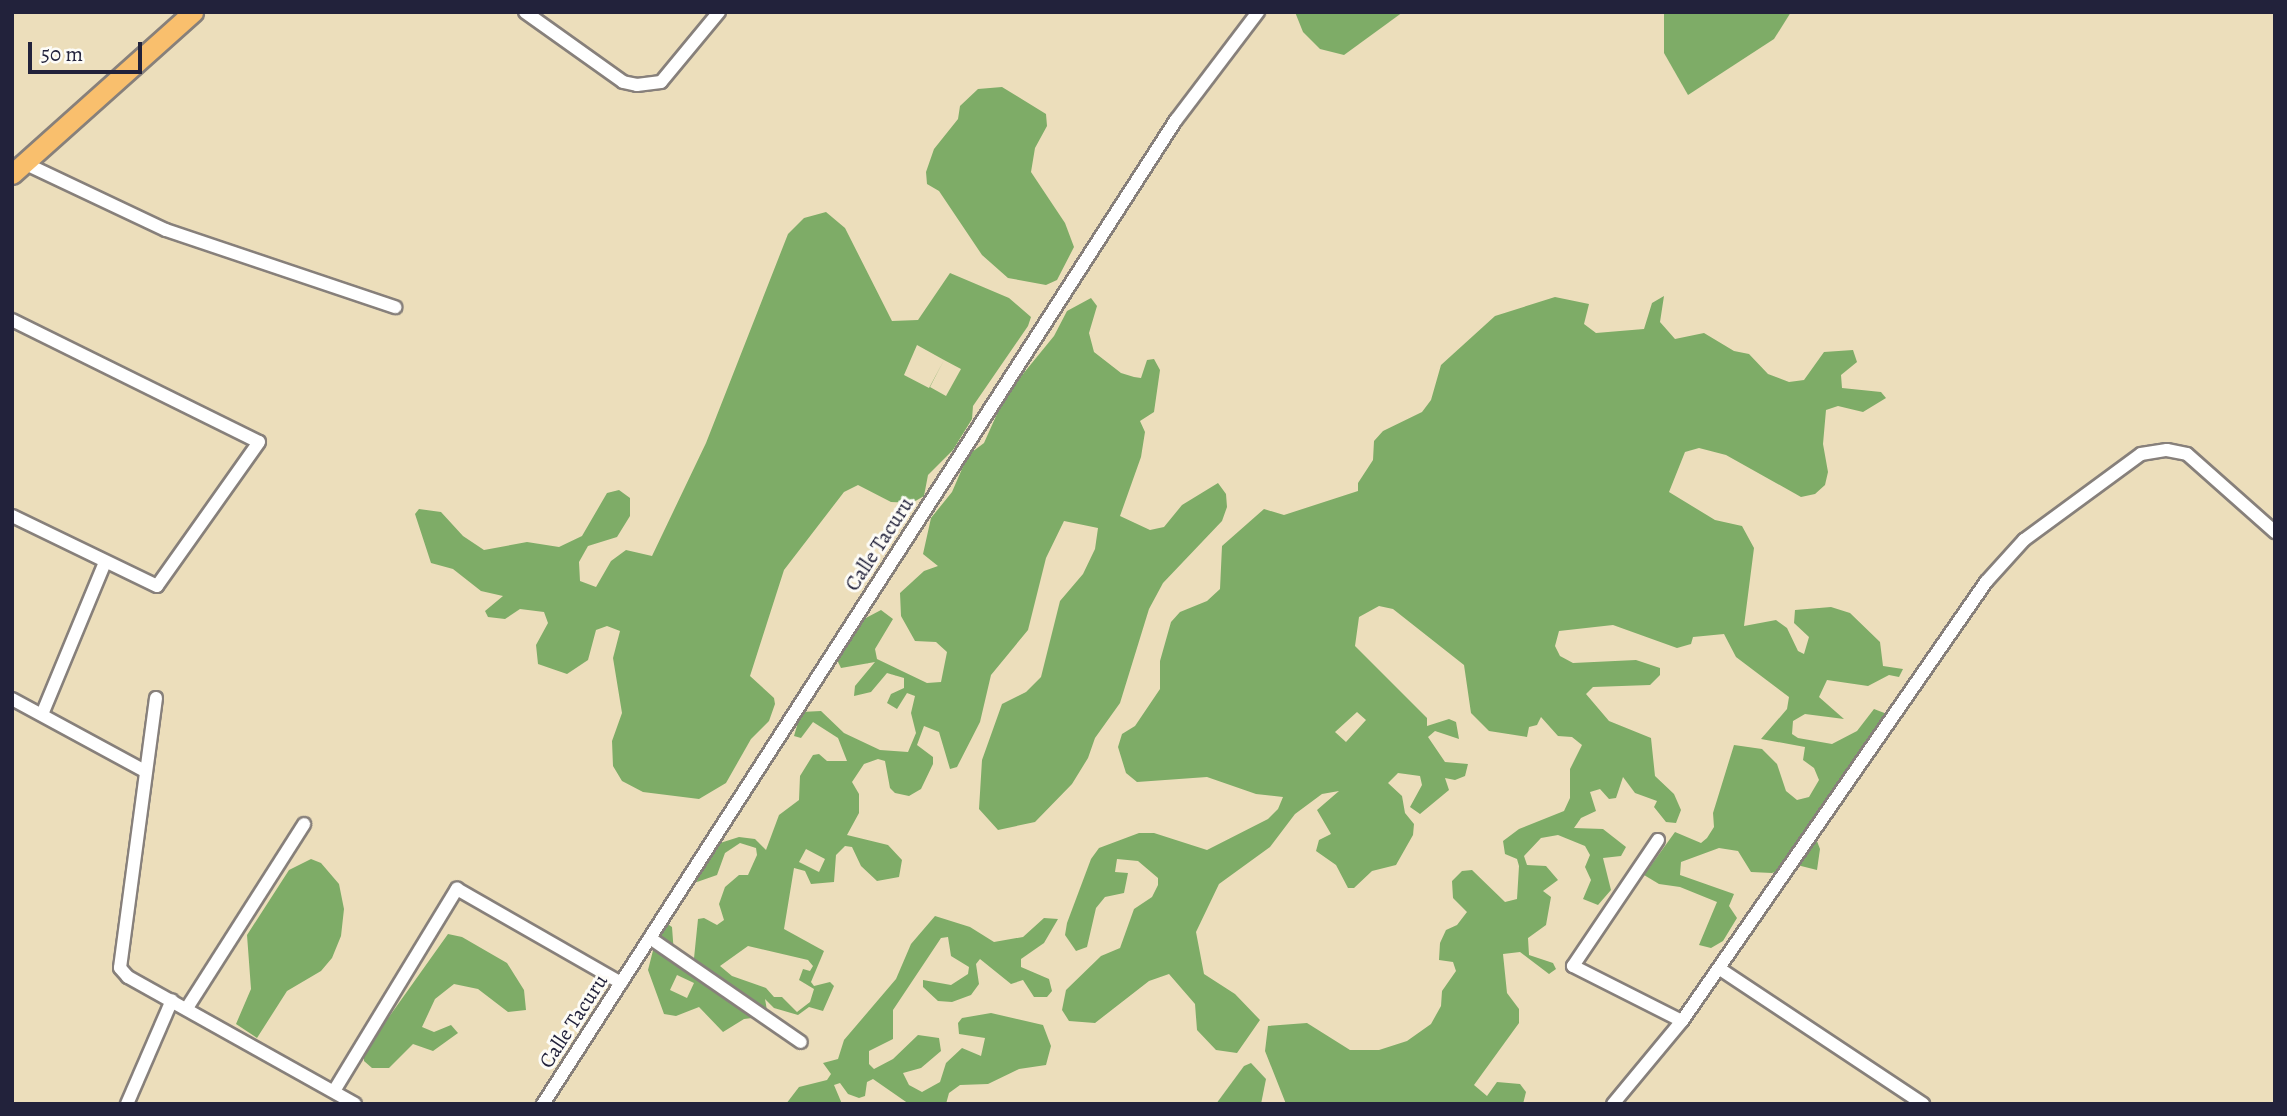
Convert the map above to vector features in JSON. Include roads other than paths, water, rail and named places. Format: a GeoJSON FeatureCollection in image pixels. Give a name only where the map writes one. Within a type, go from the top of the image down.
{"type":"FeatureCollection","features":[{"type":"Feature","properties":{"kind":"main road"},"geometry":{"type":"LineString","coordinates":[[18,168],[193,12]]}},
{"type":"Feature","properties":{"kind":"street"},"geometry":{"type":"LineString","coordinates":[[525,12],[623,82],[637,85],[661,82],[719,12]]}},
{"type":"Feature","properties":{"kind":"street","name":"Calle Tacuru"},"geometry":{"type":"LineString","coordinates":[[543,1104],[1176,120],[1258,12]]}},
{"type":"Feature","properties":{"kind":"street"},"geometry":{"type":"LineString","coordinates":[[18,168],[166,230],[395,307]]}},
{"type":"Feature","properties":{"kind":"street"},"geometry":{"type":"LineString","coordinates":[[12,320],[258,442],[157,586],[12,516]]}},
{"type":"Feature","properties":{"kind":"street"},"geometry":{"type":"LineString","coordinates":[[1613,1104],[1682,1021],[1720,969],[1986,582],[2024,540],[2141,454],[2167,450],[2187,454],[2275,531]]}},
{"type":"Feature","properties":{"kind":"street"},"geometry":{"type":"LineString","coordinates":[[43,712],[105,562]]}},
{"type":"Feature","properties":{"kind":"street"},"geometry":{"type":"LineString","coordinates":[[156,698],[143,770],[118,956],[120,968],[128,977],[355,1104]]}},
{"type":"Feature","properties":{"kind":"street"},"geometry":{"type":"LineString","coordinates":[[12,699],[43,712],[143,770]]}},
{"type":"Feature","properties":{"kind":"street"},"geometry":{"type":"LineString","coordinates":[[187,1008],[304,824]]}},
{"type":"Feature","properties":{"kind":"street"},"geometry":{"type":"LineString","coordinates":[[1658,839],[1573,966],[1682,1021]]}},
{"type":"Feature","properties":{"kind":"street"},"geometry":{"type":"LineString","coordinates":[[334,1091],[457,889],[621,983]]}},
{"type":"Feature","properties":{"kind":"street"},"geometry":{"type":"LineString","coordinates":[[650,938],[801,1042]]}},
{"type":"Feature","properties":{"kind":"street"},"geometry":{"type":"LineString","coordinates":[[1720,969],[1923,1104]]}},
{"type":"Feature","properties":{"kind":"street"},"geometry":{"type":"LineString","coordinates":[[127,1104],[172,1000]]}}]}
